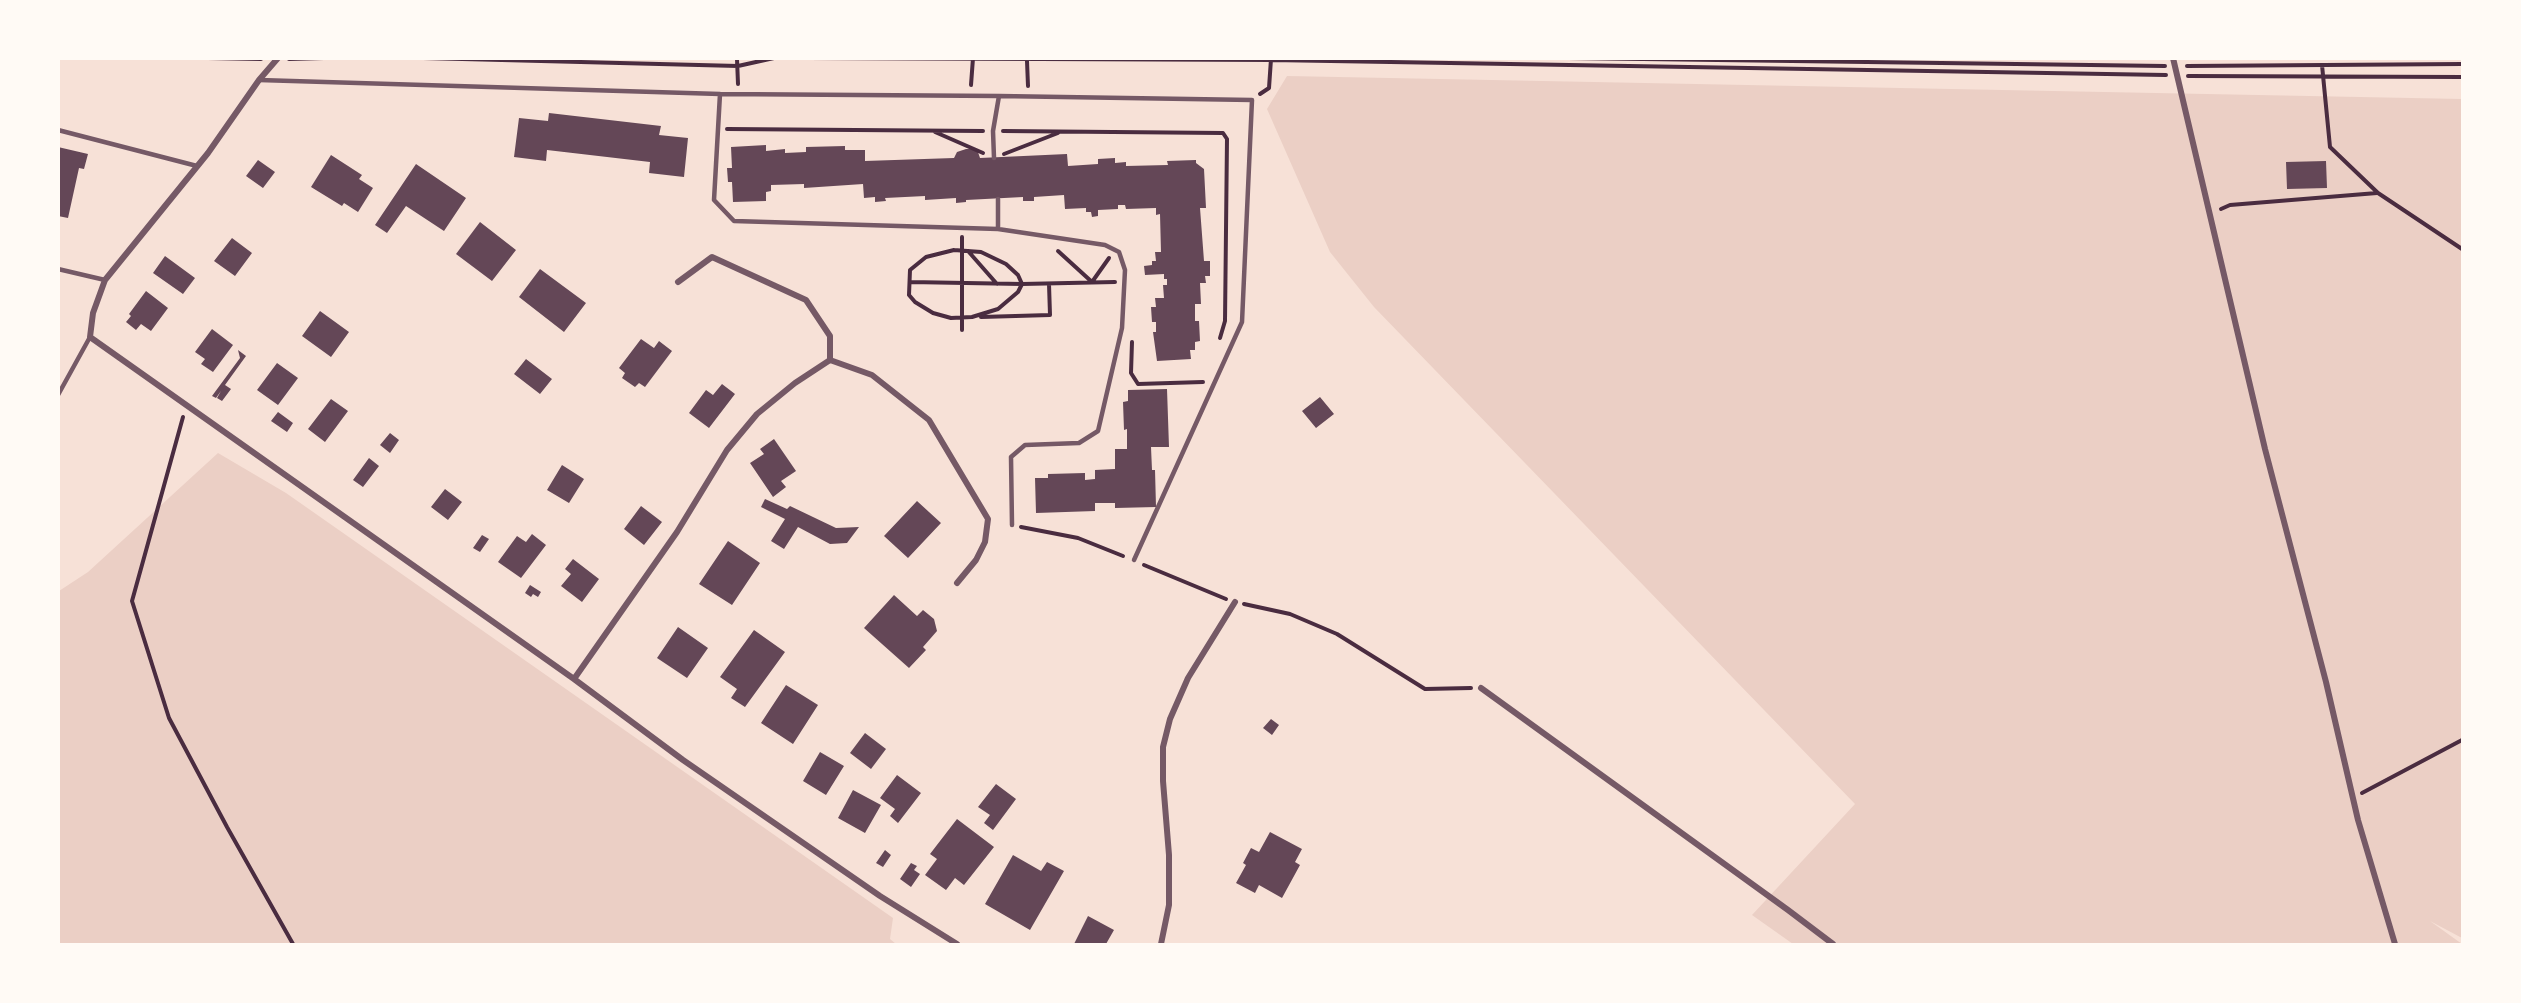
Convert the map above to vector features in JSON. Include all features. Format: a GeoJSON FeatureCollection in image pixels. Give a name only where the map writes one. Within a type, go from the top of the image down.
{"type":"FeatureCollection","features":[{"type":"Feature","properties":{"kind":"street"},"geometry":{"type":"LineString","coordinates":[[278,58],[259,80],[197,166],[105,280],[93,313],[90,337],[574,679],[683,760],[880,896],[957,945]]}},
{"type":"Feature","properties":{"kind":"street"},"geometry":{"type":"LineString","coordinates":[[2173,58],[2265,449],[2326,682],[2353,798],[2395,945]]}},
{"type":"Feature","properties":{"kind":"street"},"geometry":{"type":"LineString","coordinates":[[678,282],[712,257],[806,300],[830,336],[830,360]]}},
{"type":"Feature","properties":{"kind":"street"},"geometry":{"type":"LineString","coordinates":[[830,360],[872,375],[929,420],[988,519],[985,542],[976,560],[957,584]]}},
{"type":"Feature","properties":{"kind":"street"},"geometry":{"type":"LineString","coordinates":[[574,679],[677,532],[727,450],[757,414],[795,383],[830,360]]}},
{"type":"Feature","properties":{"kind":"street"},"geometry":{"type":"LineString","coordinates":[[1161,945],[1169,904],[1169,855],[1162,780],[1163,747],[1170,719],[1188,678],[1235,602]]}},
{"type":"Feature","properties":{"kind":"street"},"geometry":{"type":"LineString","coordinates":[[1481,688],[1833,945]]}},
{"type":"Feature","properties":{"kind":"lane"},"geometry":{"type":"LineString","coordinates":[[259,80],[720,94],[970,95],[1252,100],[1242,322],[1134,561]]}},
{"type":"Feature","properties":{"kind":"lane"},"geometry":{"type":"LineString","coordinates":[[720,94],[714,200],[734,221],[998,229],[1105,245],[1119,252],[1125,270],[1122,328],[1098,431],[1079,443],[1025,445],[1011,457],[1012,525]]}},
{"type":"Feature","properties":{"kind":"lane"},"geometry":{"type":"LineString","coordinates":[[994,158],[993,131],[999,96]]}},
{"type":"Feature","properties":{"kind":"lane"},"geometry":{"type":"LineString","coordinates":[[58,130],[197,166]]}},
{"type":"Feature","properties":{"kind":"lane"},"geometry":{"type":"LineString","coordinates":[[998,199],[998,229]]}},
{"type":"Feature","properties":{"kind":"lane"},"geometry":{"type":"LineString","coordinates":[[58,269],[105,280]]}},
{"type":"Feature","properties":{"kind":"lane"},"geometry":{"type":"LineString","coordinates":[[58,395],[90,337]]}},
{"type":"Feature","properties":{"kind":"path"},"geometry":{"type":"LineString","coordinates":[[423,58],[738,66],[774,58]]}},
{"type":"Feature","properties":{"kind":"path"},"geometry":{"type":"LineString","coordinates":[[717,58],[739,59],[739,94]]}},
{"type":"Feature","properties":{"kind":"path"},"geometry":{"type":"LineString","coordinates":[[808,58],[1271,59],[2177,76],[2463,77]]}},
{"type":"Feature","properties":{"kind":"path"},"geometry":{"type":"LineString","coordinates":[[1568,58],[2175,66],[2329,65],[2411,61],[2463,64]]}},
{"type":"Feature","properties":{"kind":"path"},"geometry":{"type":"LineString","coordinates":[[2235,58],[2235,66]]}},
{"type":"Feature","properties":{"kind":"path"},"geometry":{"type":"LineString","coordinates":[[2329,58],[2329,65]]}},
{"type":"Feature","properties":{"kind":"path"},"geometry":{"type":"LineString","coordinates":[[970,95],[973,59]]}},
{"type":"Feature","properties":{"kind":"path"},"geometry":{"type":"LineString","coordinates":[[1252,100],[1269,88],[1271,59]]}},
{"type":"Feature","properties":{"kind":"path"},"geometry":{"type":"LineString","coordinates":[[1027,60],[1028,96]]}},
{"type":"Feature","properties":{"kind":"path"},"geometry":{"type":"LineString","coordinates":[[2322,65],[2330,147],[2378,193],[2463,249]]}},
{"type":"Feature","properties":{"kind":"path"},"geometry":{"type":"LineString","coordinates":[[718,129],[1223,133],[1227,140],[1226,321],[1218,342]]}},
{"type":"Feature","properties":{"kind":"path"},"geometry":{"type":"LineString","coordinates":[[932,131],[994,158],[1062,132]]}},
{"type":"Feature","properties":{"kind":"path"},"geometry":{"type":"LineString","coordinates":[[2210,214],[2230,205],[2378,193]]}},
{"type":"Feature","properties":{"kind":"path"},"geometry":{"type":"LineString","coordinates":[[962,229],[965,250],[962,330]]}},
{"type":"Feature","properties":{"kind":"path"},"geometry":{"type":"LineString","coordinates":[[1042,236],[1092,282]]}},
{"type":"Feature","properties":{"kind":"path"},"geometry":{"type":"LineString","coordinates":[[965,250],[997,284]]}},
{"type":"Feature","properties":{"kind":"path"},"geometry":{"type":"LineString","coordinates":[[1022,284],[1018,275],[1006,264],[988,255],[965,250],[937,253],[926,257],[910,270],[909,295],[915,302],[933,313],[951,318],[1050,315],[1049,284]]}},
{"type":"Feature","properties":{"kind":"path"},"geometry":{"type":"LineString","coordinates":[[1092,282],[1114,250]]}},
{"type":"Feature","properties":{"kind":"path"},"geometry":{"type":"LineString","coordinates":[[910,282],[997,284],[1125,282]]}},
{"type":"Feature","properties":{"kind":"path"},"geometry":{"type":"LineString","coordinates":[[962,318],[987,314],[998,309],[1010,301],[1022,284]]}},
{"type":"Feature","properties":{"kind":"path"},"geometry":{"type":"LineString","coordinates":[[1132,339],[1131,373],[1138,384],[1203,382],[1208,374]]}},
{"type":"Feature","properties":{"kind":"path"},"geometry":{"type":"LineString","coordinates":[[186,405],[132,601],[169,718],[293,945]]}},
{"type":"Feature","properties":{"kind":"path"},"geometry":{"type":"LineString","coordinates":[[1012,525],[1078,538],[1235,602],[1290,614],[1337,634],[1425,689],[1481,688]]}},
{"type":"Feature","properties":{"kind":"path"},"geometry":{"type":"LineString","coordinates":[[2353,798],[2463,740]]}},
{"type":"Feature","properties":{"kind":"shaded area"},"geometry":{"type":"Polygon","coordinates":[[[1287,76],[2462,99],[2462,938],[2430,921],[2462,944],[1793,944],[1752,915],[1855,804],[1374,307],[1330,252],[1267,109],[1287,76]]]}},
{"type":"Feature","properties":{"kind":"shaded area"},"geometry":{"type":"Polygon","coordinates":[[[218,453],[286,493],[893,918],[890,939],[896,944],[59,944],[59,591],[88,572],[218,453]]]}},
{"type":"Feature","properties":{"kind":"building"},"geometry":{"type":"Polygon","coordinates":[[[549,113],[661,126],[659,135],[688,138],[684,177],[649,173],[650,162],[547,150],[546,161],[514,157],[519,118],[548,121],[549,113]]]}},
{"type":"Feature","properties":{"kind":"building"},"geometry":{"type":"Polygon","coordinates":[[[766,145],[766,151],[785,149],[785,153],[806,152],[806,147],[845,146],[845,150],[865,150],[865,161],[954,158],[957,152],[966,149],[978,152],[980,158],[1067,154],[1068,166],[1098,164],[1098,159],[1115,158],[1115,163],[1126,162],[1126,166],[1168,165],[1167,161],[1196,160],[1196,163],[1204,169],[1206,208],[1200,208],[1204,261],[1210,261],[1210,276],[1205,276],[1206,283],[1200,283],[1201,304],[1195,304],[1195,321],[1199,321],[1200,341],[1195,342],[1195,350],[1190,350],[1191,359],[1157,361],[1153,332],[1156,332],[1156,322],[1152,322],[1151,307],[1156,307],[1155,298],[1164,298],[1163,285],[1167,285],[1167,279],[1164,279],[1164,274],[1145,275],[1144,266],[1152,265],[1152,261],[1156,261],[1155,252],[1161,252],[1160,214],[1156,215],[1156,208],[1126,209],[1125,205],[1118,205],[1118,209],[1098,210],[1098,216],[1092,217],[1091,212],[1086,212],[1086,208],[1065,209],[1064,195],[1034,197],[1034,201],[1023,201],[1023,197],[966,200],[966,202],[956,203],[956,198],[925,200],[925,196],[885,198],[886,201],[875,202],[875,197],[864,198],[863,184],[804,188],[804,184],[771,185],[771,191],[766,192],[766,201],[733,202],[732,182],[728,182],[727,168],[732,168],[731,147],[766,145]]]}},
{"type":"Feature","properties":{"kind":"building"},"geometry":{"type":"Polygon","coordinates":[[[58,147],[88,154],[84,169],[79,168],[68,218],[58,216],[58,147]]]}},
{"type":"Feature","properties":{"kind":"building"},"geometry":{"type":"Polygon","coordinates":[[[331,155],[362,175],[359,179],[373,188],[358,212],[344,203],[342,206],[311,187],[331,155]]]}},
{"type":"Feature","properties":{"kind":"building"},"geometry":{"type":"Polygon","coordinates":[[[258,160],[275,172],[263,188],[246,176],[258,160]]]}},
{"type":"Feature","properties":{"kind":"building"},"geometry":{"type":"Polygon","coordinates":[[[2326,161],[2327,188],[2287,189],[2286,162],[2326,161]]]}},
{"type":"Feature","properties":{"kind":"building"},"geometry":{"type":"Polygon","coordinates":[[[416,164],[466,198],[444,231],[406,206],[387,233],[375,225],[416,164]]]}},
{"type":"Feature","properties":{"kind":"building"},"geometry":{"type":"Polygon","coordinates":[[[480,222],[516,250],[492,281],[456,254],[480,222]]]}},
{"type":"Feature","properties":{"kind":"building"},"geometry":{"type":"Polygon","coordinates":[[[232,238],[252,253],[235,276],[214,261],[232,238]]]}},
{"type":"Feature","properties":{"kind":"building"},"geometry":{"type":"Polygon","coordinates":[[[165,256],[195,278],[183,294],[153,273],[165,256]]]}},
{"type":"Feature","properties":{"kind":"building"},"geometry":{"type":"Polygon","coordinates":[[[540,269],[586,303],[564,332],[519,297],[540,269]]]}},
{"type":"Feature","properties":{"kind":"building"},"geometry":{"type":"Polygon","coordinates":[[[146,291],[168,308],[151,331],[141,324],[136,330],[126,322],[131,316],[129,314],[146,291]]]}},
{"type":"Feature","properties":{"kind":"building"},"geometry":{"type":"Polygon","coordinates":[[[320,311],[349,332],[331,357],[302,336],[320,311]]]}},
{"type":"Feature","properties":{"kind":"building"},"geometry":{"type":"Polygon","coordinates":[[[212,329],[233,345],[213,372],[201,364],[205,359],[195,352],[212,329]]]}},
{"type":"Feature","properties":{"kind":"building"},"geometry":{"type":"Polygon","coordinates":[[[641,339],[654,348],[659,341],[672,351],[645,387],[639,383],[635,387],[622,378],[625,373],[619,368],[641,339]]]}},
{"type":"Feature","properties":{"kind":"building"},"geometry":{"type":"Polygon","coordinates":[[[238,350],[246,356],[225,385],[231,389],[222,401],[217,398],[221,391],[216,398],[212,396],[240,358],[238,350]]]}},
{"type":"Feature","properties":{"kind":"building"},"geometry":{"type":"Polygon","coordinates":[[[526,359],[552,379],[540,394],[514,374],[526,359]]]}},
{"type":"Feature","properties":{"kind":"building"},"geometry":{"type":"Polygon","coordinates":[[[277,363],[298,378],[278,405],[257,390],[277,363]]]}},
{"type":"Feature","properties":{"kind":"building"},"geometry":{"type":"Polygon","coordinates":[[[722,384],[735,394],[709,428],[689,413],[706,390],[713,395],[722,384]]]}},
{"type":"Feature","properties":{"kind":"building"},"geometry":{"type":"Polygon","coordinates":[[[1167,389],[1169,447],[1151,447],[1152,470],[1155,470],[1156,507],[1115,508],[1115,503],[1095,503],[1095,511],[1036,513],[1035,478],[1048,478],[1048,474],[1085,473],[1085,480],[1095,479],[1095,470],[1115,469],[1115,449],[1127,449],[1123,402],[1128,401],[1128,390],[1167,389]]]}},
{"type":"Feature","properties":{"kind":"building"},"geometry":{"type":"Polygon","coordinates":[[[1320,397],[1334,414],[1316,428],[1302,411],[1320,397]]]}},
{"type":"Feature","properties":{"kind":"building"},"geometry":{"type":"Polygon","coordinates":[[[331,399],[348,411],[325,442],[308,429],[331,399]]]}},
{"type":"Feature","properties":{"kind":"building"},"geometry":{"type":"Polygon","coordinates":[[[278,412],[293,423],[287,432],[271,421],[278,412]]]}},
{"type":"Feature","properties":{"kind":"building"},"geometry":{"type":"Polygon","coordinates":[[[390,433],[399,440],[390,453],[380,445],[390,433]]]}},
{"type":"Feature","properties":{"kind":"building"},"geometry":{"type":"Polygon","coordinates":[[[774,439],[796,471],[781,481],[786,487],[773,497],[750,463],[764,454],[760,449],[774,439]]]}},
{"type":"Feature","properties":{"kind":"building"},"geometry":{"type":"Polygon","coordinates":[[[369,458],[379,466],[363,487],[353,480],[369,458]]]}},
{"type":"Feature","properties":{"kind":"building"},"geometry":{"type":"Polygon","coordinates":[[[562,465],[584,479],[569,503],[547,490],[562,465]]]}},
{"type":"Feature","properties":{"kind":"building"},"geometry":{"type":"Polygon","coordinates":[[[445,489],[462,502],[448,520],[431,507],[445,489]]]}},
{"type":"Feature","properties":{"kind":"building"},"geometry":{"type":"Polygon","coordinates":[[[765,499],[787,509],[790,506],[836,528],[859,527],[847,543],[830,544],[798,527],[784,549],[771,541],[785,519],[761,507],[765,499]]]}},
{"type":"Feature","properties":{"kind":"building"},"geometry":{"type":"Polygon","coordinates":[[[917,501],[941,523],[908,558],[884,536],[917,501]]]}},
{"type":"Feature","properties":{"kind":"building"},"geometry":{"type":"Polygon","coordinates":[[[641,506],[662,522],[644,545],[624,529],[641,506]]]}},
{"type":"Feature","properties":{"kind":"building"},"geometry":{"type":"Polygon","coordinates":[[[532,534],[546,545],[521,578],[498,562],[517,536],[526,542],[532,534]]]}},
{"type":"Feature","properties":{"kind":"building"},"geometry":{"type":"Polygon","coordinates":[[[482,535],[489,539],[480,552],[473,548],[482,535]]]}},
{"type":"Feature","properties":{"kind":"building"},"geometry":{"type":"Polygon","coordinates":[[[728,541],[760,563],[732,605],[699,584],[728,541]]]}},
{"type":"Feature","properties":{"kind":"building"},"geometry":{"type":"Polygon","coordinates":[[[573,559],[599,579],[582,602],[561,586],[571,574],[565,569],[573,559]]]}},
{"type":"Feature","properties":{"kind":"building"},"geometry":{"type":"Polygon","coordinates":[[[530,585],[541,592],[538,597],[533,594],[531,597],[525,593],[530,585]]]}},
{"type":"Feature","properties":{"kind":"building"},"geometry":{"type":"Polygon","coordinates":[[[894,595],[917,616],[923,610],[934,619],[937,631],[923,647],[926,650],[909,668],[864,628],[894,595]]]}},
{"type":"Feature","properties":{"kind":"building"},"geometry":{"type":"Polygon","coordinates":[[[678,627],[708,648],[687,678],[657,658],[678,627]]]}},
{"type":"Feature","properties":{"kind":"building"},"geometry":{"type":"Polygon","coordinates":[[[754,630],[785,652],[745,707],[731,698],[737,689],[720,677],[754,630]]]}},
{"type":"Feature","properties":{"kind":"building"},"geometry":{"type":"Polygon","coordinates":[[[786,685],[818,705],[793,744],[761,723],[786,685]]]}},
{"type":"Feature","properties":{"kind":"building"},"geometry":{"type":"Polygon","coordinates":[[[1271,719],[1279,725],[1272,735],[1263,728],[1271,719]]]}},
{"type":"Feature","properties":{"kind":"building"},"geometry":{"type":"Polygon","coordinates":[[[865,733],[886,749],[871,769],[850,753],[865,733]]]}},
{"type":"Feature","properties":{"kind":"building"},"geometry":{"type":"Polygon","coordinates":[[[820,752],[844,766],[826,795],[803,781],[820,752]]]}},
{"type":"Feature","properties":{"kind":"building"},"geometry":{"type":"Polygon","coordinates":[[[897,775],[921,793],[898,823],[890,816],[895,809],[880,798],[897,775]]]}},
{"type":"Feature","properties":{"kind":"building"},"geometry":{"type":"Polygon","coordinates":[[[996,784],[1016,799],[993,830],[984,823],[990,815],[978,807],[996,784]]]}},
{"type":"Feature","properties":{"kind":"building"},"geometry":{"type":"Polygon","coordinates":[[[853,790],[881,805],[865,833],[838,818],[853,790]]]}},
{"type":"Feature","properties":{"kind":"building"},"geometry":{"type":"Polygon","coordinates":[[[957,819],[994,847],[964,885],[955,878],[946,890],[925,875],[937,859],[930,854],[957,819]]]}},
{"type":"Feature","properties":{"kind":"building"},"geometry":{"type":"Polygon","coordinates":[[[1270,832],[1302,849],[1295,862],[1300,865],[1282,898],[1259,885],[1255,893],[1236,883],[1246,865],[1243,863],[1251,848],[1259,852],[1270,832]]]}},
{"type":"Feature","properties":{"kind":"building"},"geometry":{"type":"Polygon","coordinates":[[[885,850],[891,855],[883,867],[876,863],[885,850]]]}},
{"type":"Feature","properties":{"kind":"building"},"geometry":{"type":"Polygon","coordinates":[[[1013,855],[1041,871],[1047,862],[1064,871],[1030,930],[985,904],[1013,855]]]}},
{"type":"Feature","properties":{"kind":"building"},"geometry":{"type":"Polygon","coordinates":[[[911,863],[917,866],[914,870],[920,874],[911,887],[900,879],[911,863]]]}},
{"type":"Feature","properties":{"kind":"building"},"geometry":{"type":"Polygon","coordinates":[[[1088,916],[1114,930],[1106,944],[1074,944],[1088,916]]]}}]}
